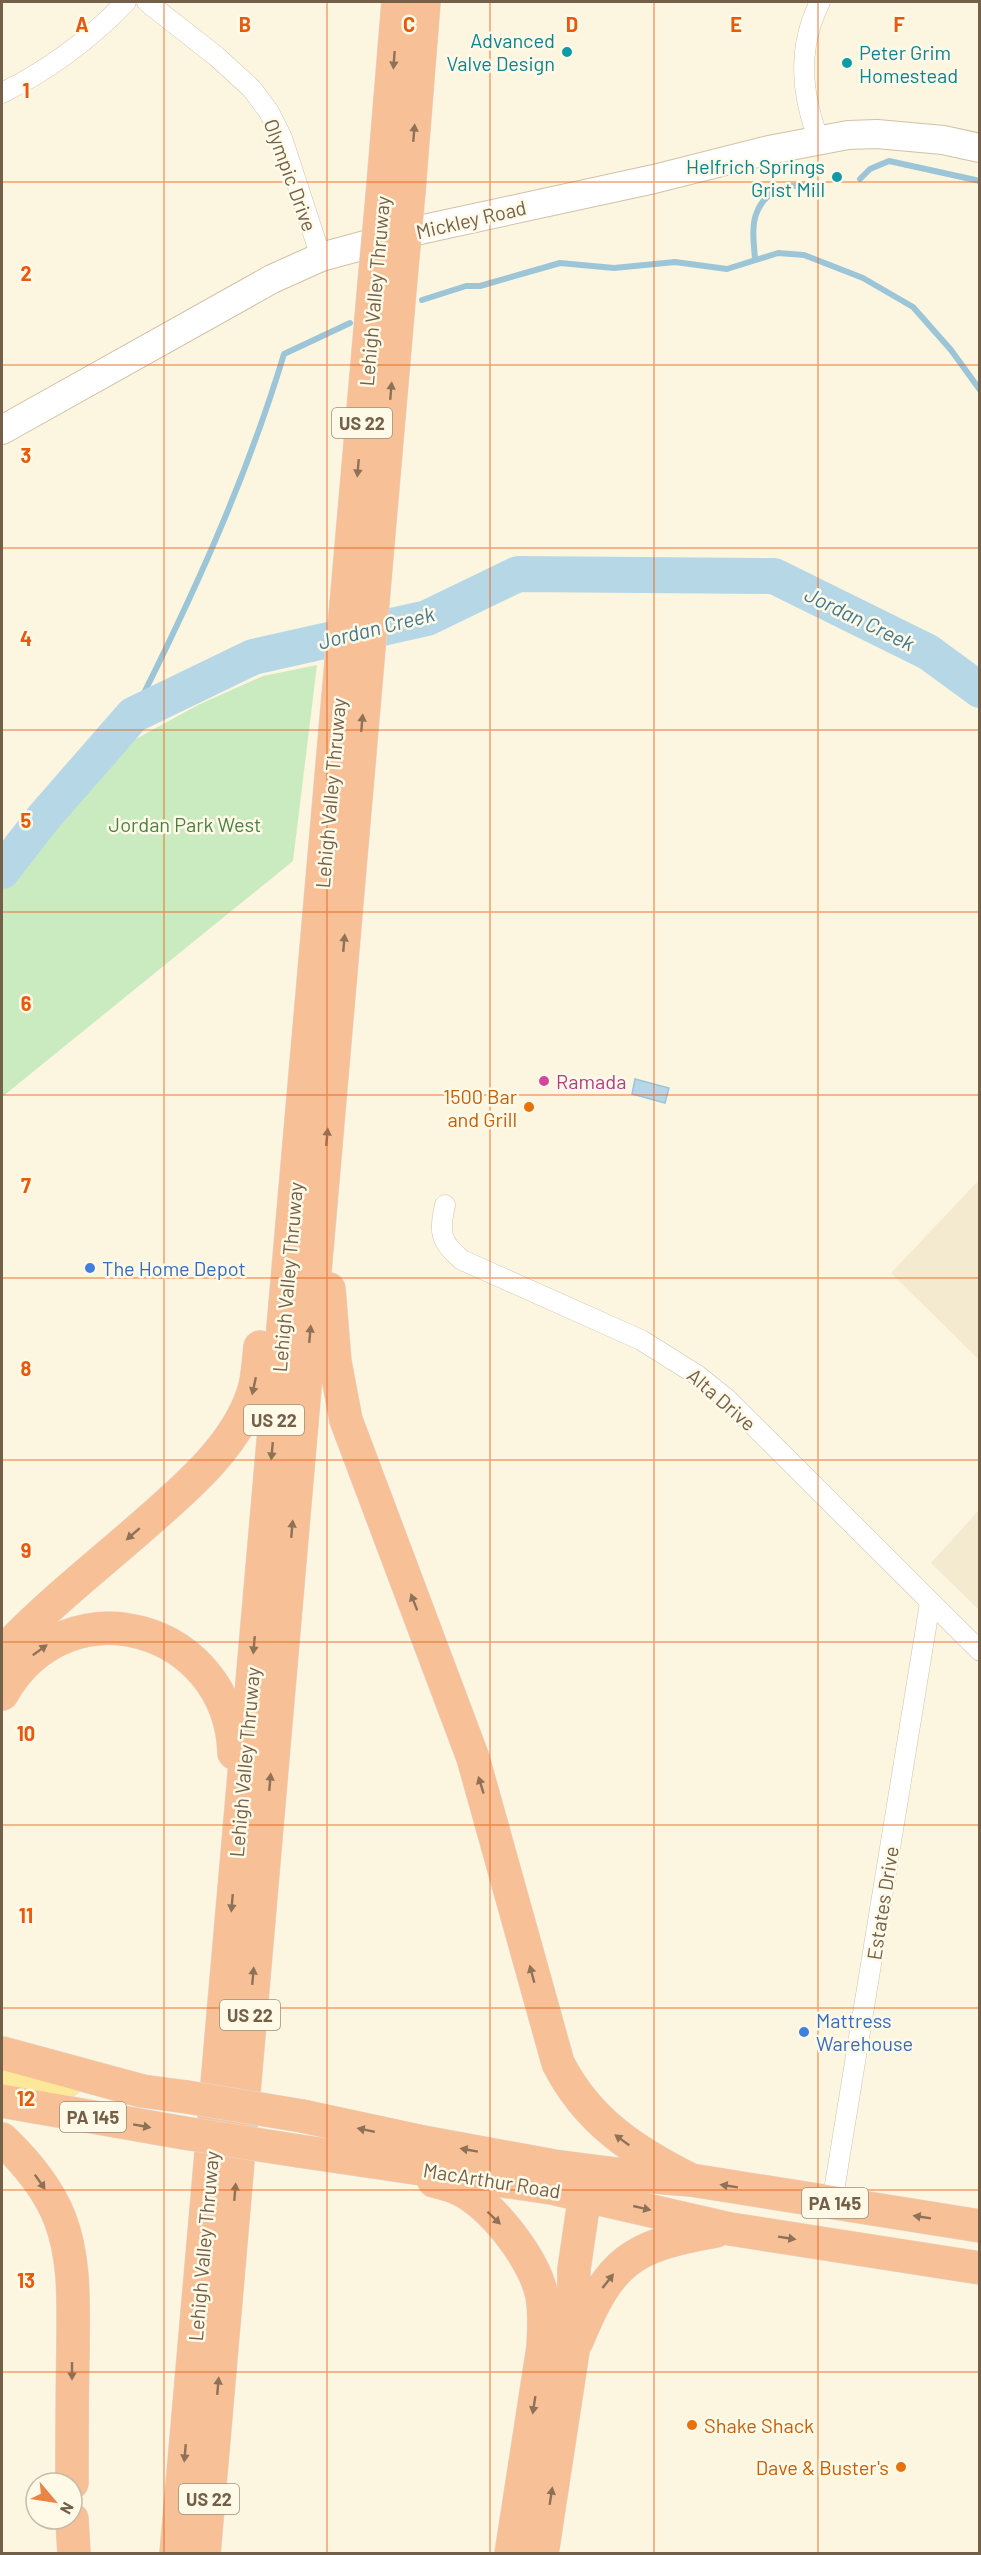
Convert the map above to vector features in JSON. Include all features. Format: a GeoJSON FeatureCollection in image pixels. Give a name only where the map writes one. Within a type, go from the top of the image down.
{"type":"FeatureCollection","features":[{"type":"Feature","properties":{"kind":"highway","name":"Lehigh Valley Thruway"},"geometry":{"type":"LineString","coordinates":[[204,2553],[322,1195],[344,785],[395,194],[398,2]]}},
{"type":"Feature","properties":{"kind":"highway","name":"Lehigh Valley Thruway"},"geometry":{"type":"LineString","coordinates":[[395,194],[424,2]]}},
{"type":"Feature","properties":{"kind":"highway","name":"Lehigh Valley Thruway"},"geometry":{"type":"LineString","coordinates":[[176,2553],[312,995],[344,785]]}},
{"type":"Feature","properties":{"kind":"highway"},"geometry":{"type":"LineString","coordinates":[[2,1653],[36,1619],[198,1476],[225,1443],[250,1401],[312,995]]}},
{"type":"Feature","properties":{"kind":"highway"},"geometry":{"type":"LineString","coordinates":[[322,1195],[335,1362],[346,1420],[473,1758],[552,2048],[566,2078],[599,2121],[642,2154],[691,2180]]}},
{"type":"Feature","properties":{"kind":"highway"},"geometry":{"type":"LineString","coordinates":[[2,1694],[16,1671],[38,1652],[60,1637],[86,1629],[99,1627],[125,1629],[152,1637],[178,1651],[208,1679],[230,1719],[233,1732],[237,1845]]}},
{"type":"Feature","properties":{"kind":"highway"},"geometry":{"type":"LineString","coordinates":[[2,2053],[142,2091]]}},
{"type":"Feature","properties":{"kind":"highway","name":"MacArthur Road"},"geometry":{"type":"LineString","coordinates":[[142,2091],[302,2115],[423,2142],[587,2182],[729,2229],[980,2268]]}},
{"type":"Feature","properties":{"kind":"highway","name":"MacArthur Road"},"geometry":{"type":"LineString","coordinates":[[2,2101],[183,2133],[367,2161],[587,2182],[691,2180],[980,2226]]}},
{"type":"Feature","properties":{"kind":"highway"},"geometry":{"type":"LineString","coordinates":[[2,2139],[26,2163],[46,2191],[60,2221],[67,2246],[73,2296],[72,2471]]}},
{"type":"Feature","properties":{"kind":"highway"},"geometry":{"type":"LineString","coordinates":[[367,2161],[458,2188],[487,2210],[510,2234],[525,2256],[537,2281],[544,2310],[543,2347],[511,2553]]}},
{"type":"Feature","properties":{"kind":"highway"},"geometry":{"type":"LineString","coordinates":[[542,2553],[573,2351],[573,2268],[587,2182]]}},
{"type":"Feature","properties":{"kind":"highway"},"geometry":{"type":"LineString","coordinates":[[573,2351],[589,2312],[604,2285],[630,2259],[660,2242],[729,2229]]}},
{"type":"Feature","properties":{"kind":"highway"},"geometry":{"type":"LineString","coordinates":[[213,2444],[224,2553]]}},
{"type":"Feature","properties":{"kind":"highway"},"geometry":{"type":"LineString","coordinates":[[73,2531],[74,2553]]}},
{"type":"Feature","properties":{"kind":"main road","name":"MacArthur Road"},"geometry":{"type":"LineString","coordinates":[[2,2073],[142,2091]]}},
{"type":"Feature","properties":{"kind":"street"},"geometry":{"type":"LineString","coordinates":[[2,93],[61,60],[100,29],[126,2]]}},
{"type":"Feature","properties":{"kind":"street","name":"Olympic Drive"},"geometry":{"type":"LineString","coordinates":[[147,2],[216,56],[252,89],[269,112],[282,138],[321,257]]}},
{"type":"Feature","properties":{"kind":"street"},"geometry":{"type":"LineString","coordinates":[[819,141],[809,114],[804,86],[803,58],[808,34],[820,2]]}},
{"type":"Feature","properties":{"kind":"street","name":"Mickley Road"},"geometry":{"type":"LineString","coordinates":[[2,430],[272,279],[321,257],[424,230],[654,179],[770,150],[848,135],[878,134],[944,140],[980,148]]}},
{"type":"Feature","properties":{"kind":"street","name":"Alta Drive"},"geometry":{"type":"LineString","coordinates":[[445,1205],[441,1232],[449,1249],[480,1270],[641,1340],[697,1375],[727,1399],[980,1651]]}},
{"type":"Feature","properties":{"kind":"street","name":"Estates Drive"},"geometry":{"type":"LineString","coordinates":[[832,2202],[930,1603]]}},
{"type":"Feature","properties":{"kind":"shaded area"},"geometry":{"type":"Polygon","coordinates":[[[979,1180],[979,1360],[891,1273],[979,1180]]]}},
{"type":"Feature","properties":{"kind":"shaded area"},"geometry":{"type":"Polygon","coordinates":[[[979,1510],[979,1610],[931,1563],[979,1510]]]}},
{"type":"Feature","properties":{"kind":"green space","name":"Jordan Park West"},"geometry":{"type":"Polygon","coordinates":[[[317,665],[293,861],[2,1097],[2,884],[83,790],[134,740],[198,705],[263,676],[317,665]]]}},
{"type":"Feature","properties":{"kind":"water"},"geometry":{"type":"Polygon","coordinates":[[[635,1079],[669,1088],[665,1103],[632,1094],[635,1079]]]}},
{"type":"Feature","properties":{"kind":"waterway"},"geometry":{"type":"LineString","coordinates":[[860,179],[870,169],[889,161],[980,181]]}},
{"type":"Feature","properties":{"kind":"waterway"},"geometry":{"type":"LineString","coordinates":[[755,259],[754,223],[757,212],[767,197],[782,188],[791,186],[817,188]]}},
{"type":"Feature","properties":{"kind":"waterway"},"geometry":{"type":"LineString","coordinates":[[422,300],[466,286],[480,286],[560,263],[614,268],[675,262],[727,269],[778,253],[804,255],[863,278],[913,307],[951,350],[980,390]]}},
{"type":"Feature","properties":{"kind":"waterway"},"geometry":{"type":"LineString","coordinates":[[133,715],[197,583],[235,493],[284,354],[350,323]]}},
{"type":"Feature","properties":{"kind":"waterway","name":"Jordan Creek"},"geometry":{"type":"LineString","coordinates":[[2,871],[44,817],[133,715],[253,657],[427,618],[518,574],[774,576],[928,652],[980,690]]}},
{"type":"Feature","properties":{"kind":"place","name":"Advanced Valve Design"},"geometry":{"type":"Point","coordinates":[567,52]}},
{"type":"Feature","properties":{"kind":"place","name":"Peter Grim Homestead"},"geometry":{"type":"Point","coordinates":[847,63]}},
{"type":"Feature","properties":{"kind":"place","name":"Helfrich Springs Grist Mill"},"geometry":{"type":"Point","coordinates":[837,177]}},
{"type":"Feature","properties":{"kind":"place","name":"Ramada"},"geometry":{"type":"Point","coordinates":[544,1081]}},
{"type":"Feature","properties":{"kind":"place","name":"1500 Bar and Grill"},"geometry":{"type":"Point","coordinates":[529,1107]}},
{"type":"Feature","properties":{"kind":"place","name":"The Home Depot"},"geometry":{"type":"Point","coordinates":[90,1268]}},
{"type":"Feature","properties":{"kind":"place","name":"Mattress Warehouse"},"geometry":{"type":"Point","coordinates":[804,2032]}},
{"type":"Feature","properties":{"kind":"place","name":"Shake Shack"},"geometry":{"type":"Point","coordinates":[692,2425]}},
{"type":"Feature","properties":{"kind":"place","name":"Dave & Buster's"},"geometry":{"type":"Point","coordinates":[901,2467]}}]}
